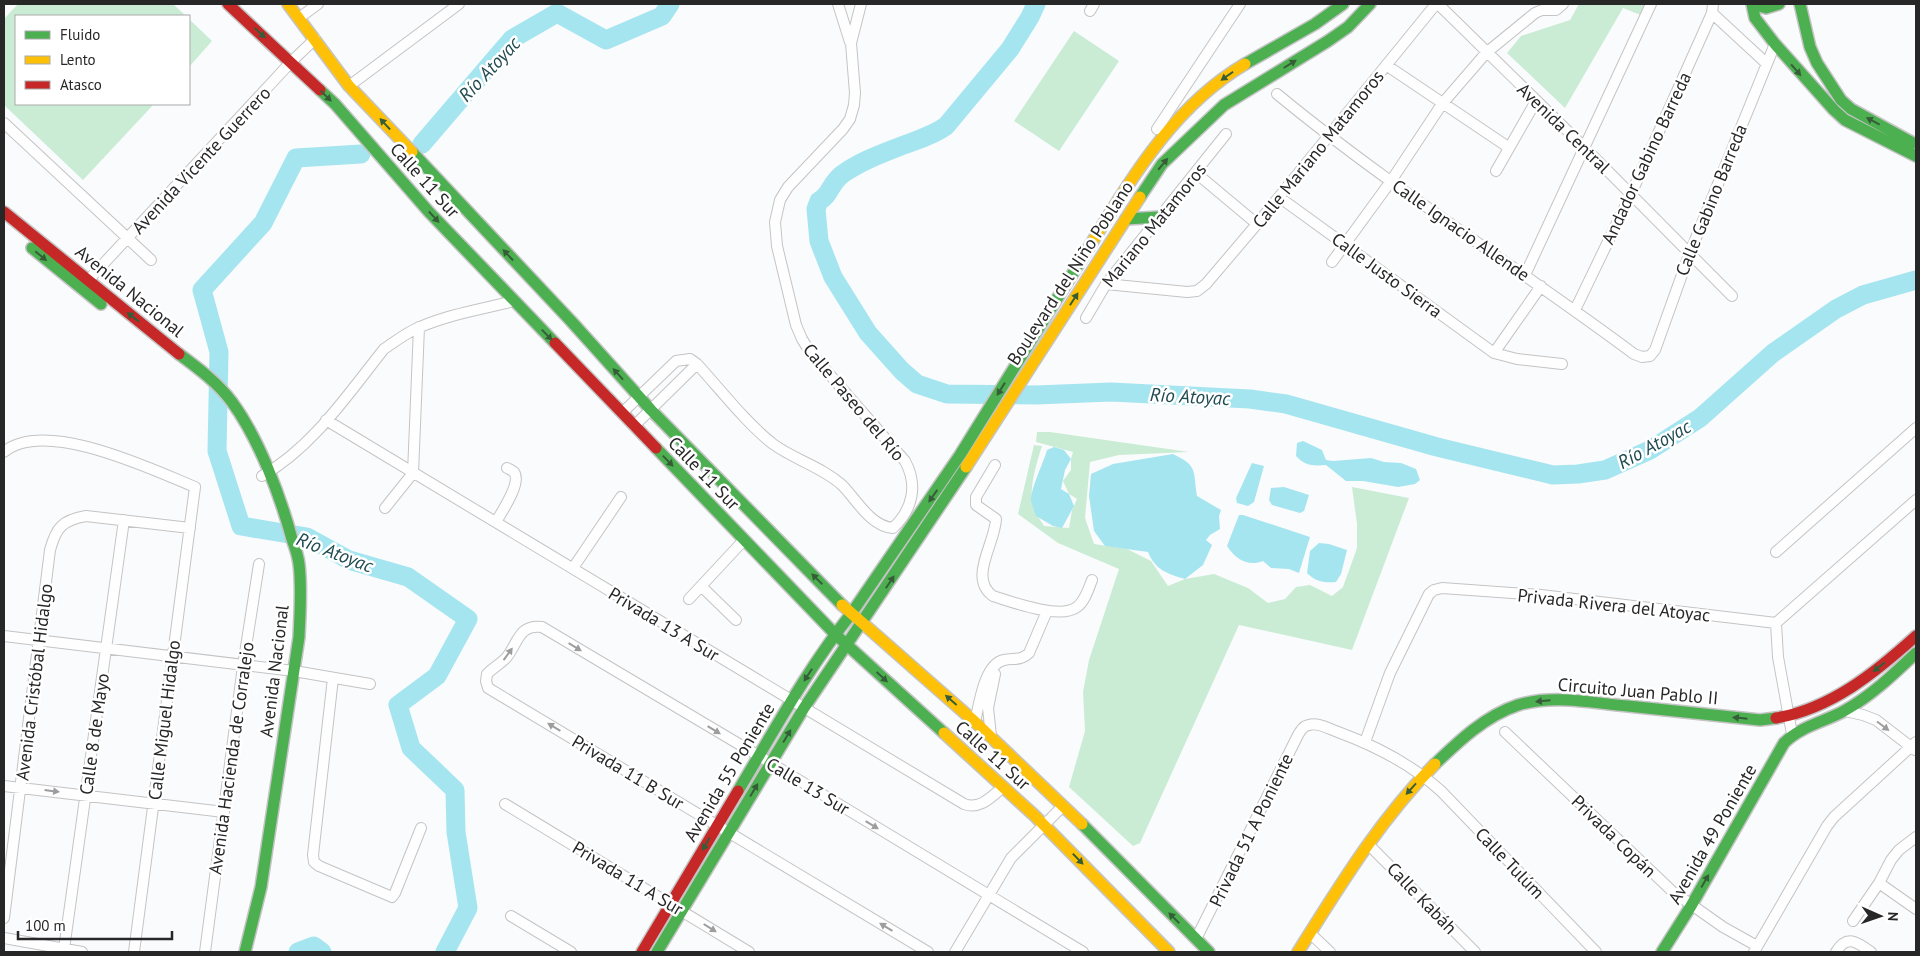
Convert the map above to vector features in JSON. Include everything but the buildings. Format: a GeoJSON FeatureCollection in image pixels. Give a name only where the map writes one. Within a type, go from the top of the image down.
{"type":"FeatureCollection","features":[{"type":"Feature","properties":{"kind":"main road","name":"Calle 11 Sur"},"geometry":{"type":"LineString","coordinates":[[228,4],[335,104],[429,212],[835,634],[1043,825],[1169,952]]}},
{"type":"Feature","properties":{"kind":"main road","name":"Calle 11 Sur"},"geometry":{"type":"LineString","coordinates":[[288,4],[350,86],[571,321],[650,410],[851,614],[991,737],[1209,952]]}},
{"type":"Feature","properties":{"kind":"main road","name":"Boulevard del Niño Poblano"},"geometry":{"type":"LineString","coordinates":[[863,623],[965,459],[1036,333],[1134,174],[1184,111],[1210,88],[1238,68],[1330,15],[1343,4]]}},
{"type":"Feature","properties":{"kind":"main road","name":"Boulevard del Niño Poblano"},"geometry":{"type":"LineString","coordinates":[[851,614],[965,459],[1047,340],[1162,164],[1224,105],[1328,41],[1348,27],[1370,4]]}},
{"type":"Feature","properties":{"kind":"main road"},"geometry":{"type":"LineString","coordinates":[[1741,4],[1834,110],[1846,120],[1916,156]]}},
{"type":"Feature","properties":{"kind":"main road"},"geometry":{"type":"LineString","coordinates":[[1752,4],[1755,18]]}},
{"type":"Feature","properties":{"kind":"main road"},"geometry":{"type":"LineString","coordinates":[[1752,4],[1765,9],[1779,4]]}},
{"type":"Feature","properties":{"kind":"main road"},"geometry":{"type":"LineString","coordinates":[[1800,4],[1810,47],[1816,63],[1841,100],[1851,109],[1916,144]]}},
{"type":"Feature","properties":{"kind":"main road","name":"Avenida Nacional"},"geometry":{"type":"LineString","coordinates":[[4,212],[85,286]]}},
{"type":"Feature","properties":{"kind":"main road"},"geometry":{"type":"LineString","coordinates":[[1126,219],[1160,217]]}},
{"type":"Feature","properties":{"kind":"main road","name":"Avenida Nacional"},"geometry":{"type":"LineString","coordinates":[[4,224],[210,383],[225,407],[244,429],[266,474],[283,523],[295,564],[290,671],[261,887],[246,952]]}},
{"type":"Feature","properties":{"kind":"main road","name":"Avenida 55 Poniente"},"geometry":{"type":"LineString","coordinates":[[642,952],[792,701],[835,634],[851,614]]}},
{"type":"Feature","properties":{"kind":"main road","name":"Avenida 55 Poniente"},"geometry":{"type":"LineString","coordinates":[[657,952],[804,708],[846,644],[863,623]]}},
{"type":"Feature","properties":{"kind":"main road","name":"Circuito Juan Pablo II"},"geometry":{"type":"LineString","coordinates":[[1298,952],[1368,844],[1405,795],[1423,775],[1466,736],[1491,719],[1518,706],[1539,701],[1564,700],[1760,720],[1788,716],[1828,701],[1852,688],[1916,636]]}},
{"type":"Feature","properties":{"kind":"main road"},"geometry":{"type":"LineString","coordinates":[[1792,734],[1844,711],[1867,696],[1916,653]]}},
{"type":"Feature","properties":{"kind":"main road","name":"Avenida Nacional"},"geometry":{"type":"LineString","coordinates":[[237,952],[252,885],[290,671]]}},
{"type":"Feature","properties":{"kind":"main road","name":"Avenida 49 Poniente"},"geometry":{"type":"LineString","coordinates":[[1662,952],[1691,906],[1784,742],[1792,734]]}},
{"type":"Feature","properties":{"kind":"street"},"geometry":{"type":"LineString","coordinates":[[299,18],[318,4]]}},
{"type":"Feature","properties":{"kind":"street"},"geometry":{"type":"LineString","coordinates":[[350,86],[459,4]]}},
{"type":"Feature","properties":{"kind":"street"},"geometry":{"type":"LineString","coordinates":[[838,4],[851,43]]}},
{"type":"Feature","properties":{"kind":"street"},"geometry":{"type":"LineString","coordinates":[[851,43],[861,4]]}},
{"type":"Feature","properties":{"kind":"street"},"geometry":{"type":"LineString","coordinates":[[1157,129],[1240,4]]}},
{"type":"Feature","properties":{"kind":"street","name":"Avenida Central"},"geometry":{"type":"LineString","coordinates":[[1437,4],[1584,146],[1689,255]]}},
{"type":"Feature","properties":{"kind":"street","name":"Calle Mariano Matamoros"},"geometry":{"type":"LineString","coordinates":[[1106,284],[1187,292],[1197,291],[1206,284],[1258,224],[1437,4]]}},
{"type":"Feature","properties":{"kind":"street"},"geometry":{"type":"LineString","coordinates":[[1332,262],[1391,182],[1442,104],[1486,53],[1535,13],[1542,10],[1556,10],[1563,4]]}},
{"type":"Feature","properties":{"kind":"street"},"geometry":{"type":"LineString","coordinates":[[1525,275],[1651,4]]}},
{"type":"Feature","properties":{"kind":"street"},"geometry":{"type":"LineString","coordinates":[[1712,8],[1766,63]]}},
{"type":"Feature","properties":{"kind":"street","name":"Andador Gabino Barreda"},"geometry":{"type":"LineString","coordinates":[[1575,310],[1631,194],[1712,8]]}},
{"type":"Feature","properties":{"kind":"street","name":"Avenida Vicente Guerrero"},"geometry":{"type":"LineString","coordinates":[[85,286],[291,62],[315,39]]}},
{"type":"Feature","properties":{"kind":"street","name":"Calle Paseo del Río"},"geometry":{"type":"LineString","coordinates":[[697,364],[761,433],[774,444],[827,474],[841,485],[878,524],[893,528],[899,522],[912,497],[911,472],[905,461],[810,352],[802,339],[796,324],[777,246],[775,222],[780,200],[788,187],[843,129],[850,119],[855,93],[851,43]]}},
{"type":"Feature","properties":{"kind":"street","name":"Calle Gabino Barreda"},"geometry":{"type":"LineString","coordinates":[[1650,356],[1655,350],[1689,255],[1775,44]]}},
{"type":"Feature","properties":{"kind":"street"},"geometry":{"type":"LineString","coordinates":[[1386,65],[1508,147]]}},
{"type":"Feature","properties":{"kind":"street","name":"Calle Ignacio Allende"},"geometry":{"type":"LineString","coordinates":[[1277,94],[1328,136],[1391,182],[1575,310],[1634,354],[1642,357],[1650,356]]}},
{"type":"Feature","properties":{"kind":"street"},"geometry":{"type":"LineString","coordinates":[[1496,171],[1536,101]]}},
{"type":"Feature","properties":{"kind":"street"},"geometry":{"type":"LineString","coordinates":[[4,123],[151,260]]}},
{"type":"Feature","properties":{"kind":"street","name":"Mariano Matamoros"},"geometry":{"type":"LineString","coordinates":[[1086,318],[1106,284],[1226,134]]}},
{"type":"Feature","properties":{"kind":"street"},"geometry":{"type":"LineString","coordinates":[[1196,173],[1258,224]]}},
{"type":"Feature","properties":{"kind":"street","name":"Calle Justo Sierra"},"geometry":{"type":"LineString","coordinates":[[1279,197],[1494,353]]}},
{"type":"Feature","properties":{"kind":"street"},"geometry":{"type":"LineString","coordinates":[[1689,255],[1732,296]]}},
{"type":"Feature","properties":{"kind":"street"},"geometry":{"type":"LineString","coordinates":[[1541,286],[1494,353],[1517,359],[1562,364]]}},
{"type":"Feature","properties":{"kind":"street"},"geometry":{"type":"LineString","coordinates":[[266,474],[290,457],[326,420],[384,350],[419,327],[438,320],[514,301]]}},
{"type":"Feature","properties":{"kind":"street"},"geometry":{"type":"LineString","coordinates":[[385,508],[412,473],[419,327]]}},
{"type":"Feature","properties":{"kind":"street"},"geometry":{"type":"LineString","coordinates":[[622,413],[676,361],[690,359],[697,364],[634,426]]}},
{"type":"Feature","properties":{"kind":"street","name":"Privada 13 A Sur"},"geometry":{"type":"LineString","coordinates":[[326,420],[964,804],[976,806],[981,804],[1002,788]]}},
{"type":"Feature","properties":{"kind":"street"},"geometry":{"type":"LineString","coordinates":[[1776,552],[1916,428]]}},
{"type":"Feature","properties":{"kind":"street","name":"Calle Miguel Hidalgo"},"geometry":{"type":"LineString","coordinates":[[4,452],[29,441],[52,440],[122,458],[195,487],[134,952]]}},
{"type":"Feature","properties":{"kind":"street"},"geometry":{"type":"LineString","coordinates":[[995,465],[975,501],[976,505],[996,519],[982,572],[982,582],[986,591],[993,596],[1047,611],[1075,609],[1082,602],[1092,580]]}},
{"type":"Feature","properties":{"kind":"street"},"geometry":{"type":"LineString","coordinates":[[496,522],[515,487],[516,479],[514,473],[507,468]]}},
{"type":"Feature","properties":{"kind":"street"},"geometry":{"type":"LineString","coordinates":[[573,568],[621,497]]}},
{"type":"Feature","properties":{"kind":"street"},"geometry":{"type":"LineString","coordinates":[[1792,734],[1778,657],[1776,624],[1916,500]]}},
{"type":"Feature","properties":{"kind":"street","name":"Avenida Cristóbal Hidalgo"},"geometry":{"type":"LineString","coordinates":[[4,918],[50,550],[54,535],[62,525],[73,518],[86,516],[124,520]]}},
{"type":"Feature","properties":{"kind":"street"},"geometry":{"type":"LineString","coordinates":[[124,520],[190,528]]}},
{"type":"Feature","properties":{"kind":"street","name":"Calle 8 de Mayo"},"geometry":{"type":"LineString","coordinates":[[64,949],[124,520]]}},
{"type":"Feature","properties":{"kind":"street"},"geometry":{"type":"LineString","coordinates":[[689,598],[744,540]]}},
{"type":"Feature","properties":{"kind":"street","name":"Avenida Hacienda de Corralejo"},"geometry":{"type":"LineString","coordinates":[[205,952],[243,666],[259,564]]}},
{"type":"Feature","properties":{"kind":"street"},"geometry":{"type":"LineString","coordinates":[[701,586],[736,620]]}},
{"type":"Feature","properties":{"kind":"street","name":"Privada Rivera del Atoyac"},"geometry":{"type":"LineString","coordinates":[[1365,742],[1390,673],[1429,594],[1434,590],[1442,588],[1541,595],[1776,624]]}},
{"type":"Feature","properties":{"kind":"street"},"geometry":{"type":"LineString","coordinates":[[975,722],[980,697],[991,670],[999,662],[1021,659],[1029,653],[1047,611]]}},
{"type":"Feature","properties":{"kind":"street","name":"Privada 11 B Sur"},"geometry":{"type":"LineString","coordinates":[[531,626],[524,630],[503,661],[486,674],[488,688],[928,952]]}},
{"type":"Feature","properties":{"kind":"street","name":"Calle 13 Sur"},"geometry":{"type":"LineString","coordinates":[[531,626],[542,627],[1083,952]]}},
{"type":"Feature","properties":{"kind":"street"},"geometry":{"type":"LineString","coordinates":[[4,636],[290,671],[370,684]]}},
{"type":"Feature","properties":{"kind":"street"},"geometry":{"type":"LineString","coordinates":[[991,737],[988,708],[999,662]]}},
{"type":"Feature","properties":{"kind":"street"},"geometry":{"type":"LineString","coordinates":[[333,678],[313,854],[314,862],[319,866],[392,897],[395,894],[421,828]]}},
{"type":"Feature","properties":{"kind":"street"},"geometry":{"type":"LineString","coordinates":[[1756,949],[1834,817],[1914,747],[1876,720],[1864,715],[1844,711]]}},
{"type":"Feature","properties":{"kind":"street","name":"Calle Tulúm"},"geometry":{"type":"LineString","coordinates":[[1310,724],[1319,725],[1365,742],[1423,775],[1441,791],[1596,952]]}},
{"type":"Feature","properties":{"kind":"street","name":"Privada 51 A Poniente"},"geometry":{"type":"LineString","coordinates":[[1196,940],[1298,735],[1302,728],[1310,724]]}},
{"type":"Feature","properties":{"kind":"street","name":"Privada Copán"},"geometry":{"type":"LineString","coordinates":[[1505,732],[1672,891],[1691,906],[1756,949]]}},
{"type":"Feature","properties":{"kind":"street"},"geometry":{"type":"LineString","coordinates":[[4,786],[224,812]]}},
{"type":"Feature","properties":{"kind":"street","name":"Privada 11 A Sur"},"geometry":{"type":"LineString","coordinates":[[505,804],[749,952]]}},
{"type":"Feature","properties":{"kind":"street"},"geometry":{"type":"LineString","coordinates":[[955,952],[1011,858],[1062,806]]}},
{"type":"Feature","properties":{"kind":"street"},"geometry":{"type":"LineString","coordinates":[[1853,921],[1891,860],[1899,850],[1916,837]]}},
{"type":"Feature","properties":{"kind":"street","name":"Calle Kabáh"},"geometry":{"type":"LineString","coordinates":[[1368,844],[1475,952]]}},
{"type":"Feature","properties":{"kind":"street"},"geometry":{"type":"LineString","coordinates":[[1879,882],[1916,909]]}},
{"type":"Feature","properties":{"kind":"street"},"geometry":{"type":"LineString","coordinates":[[511,916],[571,952]]}},
{"type":"Feature","properties":{"kind":"street"},"geometry":{"type":"LineString","coordinates":[[1310,933],[1330,952]]}},
{"type":"Feature","properties":{"kind":"street"},"geometry":{"type":"LineString","coordinates":[[4,938],[82,952]]}},
{"type":"Feature","properties":{"kind":"street"},"geometry":{"type":"LineString","coordinates":[[1836,952],[1847,941],[1856,942],[1871,952]]}},
{"type":"Feature","properties":{"kind":"green space"},"geometry":{"type":"Polygon","coordinates":[[[18,4],[173,4],[185,15],[15,15],[15,105],[153,105],[83,180],[4,105],[4,19],[18,4]]]}},
{"type":"Feature","properties":{"kind":"green space"},"geometry":{"type":"Polygon","coordinates":[[[1579,4],[1648,4],[1643,16],[1623,8],[1565,108],[1507,53],[1521,36],[1570,20],[1579,4]]]}},
{"type":"Feature","properties":{"kind":"green space"},"geometry":{"type":"Polygon","coordinates":[[[190,20],[212,41],[190,66],[190,20]]]}},
{"type":"Feature","properties":{"kind":"green space"},"geometry":{"type":"Polygon","coordinates":[[[1074,31],[1119,61],[1059,151],[1014,121],[1074,31]]]}},
{"type":"Feature","properties":{"kind":"green space"},"geometry":{"type":"Polygon","coordinates":[[[1037,432],[1050,432],[1189,452],[1119,455],[1090,462],[1085,518],[1094,544],[1127,549],[1151,561],[1168,586],[1185,579],[1214,574],[1248,588],[1268,603],[1285,599],[1296,587],[1310,585],[1332,596],[1343,587],[1357,548],[1357,524],[1352,487],[1409,498],[1352,650],[1239,625],[1140,843],[1133,846],[1069,787],[1085,731],[1083,692],[1089,660],[1119,569],[1058,543],[1018,514],[1034,445],[1042,446],[1033,481],[1032,501],[1035,511],[1044,526],[1069,528],[1072,510],[1077,499],[1069,494],[1063,481],[1071,470],[1073,452],[1036,442],[1037,432]]]}},
{"type":"Feature","properties":{"kind":"water"},"geometry":{"type":"Polygon","coordinates":[[[1303,441],[1322,450],[1326,460],[1371,458],[1384,462],[1401,463],[1416,469],[1420,480],[1415,484],[1398,487],[1363,481],[1346,481],[1326,465],[1310,465],[1299,459],[1296,456],[1297,443],[1303,441]]]}},
{"type":"Feature","properties":{"kind":"water"},"geometry":{"type":"Polygon","coordinates":[[[1054,447],[1064,450],[1071,459],[1065,470],[1061,489],[1069,494],[1074,506],[1062,528],[1053,526],[1036,516],[1031,500],[1047,450],[1054,447]]]}},
{"type":"Feature","properties":{"kind":"water"},"geometry":{"type":"Polygon","coordinates":[[[1173,454],[1191,466],[1197,496],[1221,510],[1219,516],[1220,529],[1206,540],[1212,545],[1203,565],[1185,579],[1158,567],[1148,552],[1105,546],[1094,531],[1089,496],[1091,474],[1113,464],[1173,454]]]}},
{"type":"Feature","properties":{"kind":"water"},"geometry":{"type":"Polygon","coordinates":[[[1252,463],[1264,466],[1254,502],[1248,506],[1237,503],[1236,498],[1252,463]]]}},
{"type":"Feature","properties":{"kind":"water"},"geometry":{"type":"Polygon","coordinates":[[[1284,487],[1309,495],[1304,511],[1300,513],[1272,505],[1269,500],[1271,488],[1284,487]]]}},
{"type":"Feature","properties":{"kind":"water"},"geometry":{"type":"Polygon","coordinates":[[[1239,515],[1310,537],[1299,573],[1289,569],[1271,568],[1263,561],[1252,563],[1242,561],[1234,555],[1227,546],[1239,515]]]}},
{"type":"Feature","properties":{"kind":"water"},"geometry":{"type":"Polygon","coordinates":[[[1319,543],[1347,550],[1341,574],[1336,582],[1320,581],[1307,573],[1310,551],[1319,543]]]}},
{"type":"Feature","properties":{"kind":"waterway","name":"Río Atoyac"},"geometry":{"type":"LineString","coordinates":[[422,144],[512,39],[557,13],[606,40],[662,16],[670,4]]}},
{"type":"Feature","properties":{"kind":"waterway","name":"Río Atoyac"},"geometry":{"type":"LineString","coordinates":[[1036,4],[1010,49],[946,126],[928,136],[876,156],[850,169],[836,180],[826,195],[819,201],[816,209],[819,241],[833,277],[868,333],[902,371],[917,384],[947,394],[1036,395],[1111,392],[1250,399],[1286,404],[1437,447],[1553,475],[1578,474],[1605,470],[1650,450],[1700,418],[1773,353],[1836,309],[1863,295],[1916,280]]}},
{"type":"Feature","properties":{"kind":"waterway","name":"Río Atoyac"},"geometry":{"type":"LineString","coordinates":[[361,154],[296,158],[263,223],[202,290],[219,352],[217,451],[241,526],[307,537],[349,560],[408,577],[468,619],[437,676],[398,705],[411,748],[455,790],[456,832],[468,908],[445,952]]}},
{"type":"Feature","properties":{"kind":"waterway","name":"Río Atoyac"},"geometry":{"type":"LineString","coordinates":[[298,952],[314,946],[322,952]]}},
{"type":"Feature","properties":{"kind":"traffic: fast"},"geometry":{"type":"LineString","coordinates":[[1245,64],[1315,24],[1343,4]]}},
{"type":"Feature","properties":{"kind":"traffic: fast"},"geometry":{"type":"LineString","coordinates":[[1140,197],[1162,164],[1224,105],[1328,41],[1348,27],[1370,4]]}},
{"type":"Feature","properties":{"kind":"traffic: fast"},"geometry":{"type":"LineString","coordinates":[[1752,4],[1755,18],[1775,44],[1834,110],[1845,120],[1916,156]]}},
{"type":"Feature","properties":{"kind":"traffic: fast"},"geometry":{"type":"LineString","coordinates":[[1753,4],[1766,8],[1779,4]]}},
{"type":"Feature","properties":{"kind":"traffic: fast"},"geometry":{"type":"LineString","coordinates":[[1800,4],[1810,47],[1817,63],[1841,100],[1851,109],[1913,143]]}},
{"type":"Feature","properties":{"kind":"traffic: fast"},"geometry":{"type":"LineString","coordinates":[[320,90],[335,104],[429,212],[555,343]]}},
{"type":"Feature","properties":{"kind":"traffic: fast"},"geometry":{"type":"LineString","coordinates":[[412,152],[571,321],[651,410],[842,605]]}},
{"type":"Feature","properties":{"kind":"traffic: fast"},"geometry":{"type":"LineString","coordinates":[[1126,219],[1160,217]]}},
{"type":"Feature","properties":{"kind":"traffic: fast"},"geometry":{"type":"LineString","coordinates":[[738,791],[820,656],[960,455],[1091,244]]}},
{"type":"Feature","properties":{"kind":"traffic: fast"},"geometry":{"type":"LineString","coordinates":[[32,248],[101,304]]}},
{"type":"Feature","properties":{"kind":"traffic: fast"},"geometry":{"type":"LineString","coordinates":[[179,354],[220,388],[232,402],[251,433],[275,486],[295,548],[300,573],[299,637],[261,887],[245,952]]}},
{"type":"Feature","properties":{"kind":"traffic: fast"},"geometry":{"type":"LineString","coordinates":[[656,448],[835,634],[944,733]]}},
{"type":"Feature","properties":{"kind":"traffic: fast"},"geometry":{"type":"LineString","coordinates":[[657,952],[804,708],[966,467]]}},
{"type":"Feature","properties":{"kind":"traffic: fast"},"geometry":{"type":"LineString","coordinates":[[1662,952],[1691,906],[1784,743],[1798,732],[1836,715],[1864,699],[1916,653]]}},
{"type":"Feature","properties":{"kind":"traffic: fast"},"geometry":{"type":"LineString","coordinates":[[1435,764],[1463,738],[1494,716],[1518,705],[1545,700],[1573,700],[1760,720],[1776,718]]}},
{"type":"Feature","properties":{"kind":"traffic: fast"},"geometry":{"type":"LineString","coordinates":[[1082,824],[1209,952]]}},
{"type":"Feature","properties":{"kind":"traffic: slow"},"geometry":{"type":"LineString","coordinates":[[288,4],[349,86],[412,152]]}},
{"type":"Feature","properties":{"kind":"traffic: slow"},"geometry":{"type":"LineString","coordinates":[[1091,244],[1139,168],[1176,121],[1197,100],[1245,64]]}},
{"type":"Feature","properties":{"kind":"traffic: slow"},"geometry":{"type":"LineString","coordinates":[[966,467],[1140,197]]}},
{"type":"Feature","properties":{"kind":"traffic: slow"},"geometry":{"type":"LineString","coordinates":[[842,605],[975,722],[1082,824]]}},
{"type":"Feature","properties":{"kind":"traffic: slow"},"geometry":{"type":"LineString","coordinates":[[944,733],[1035,816],[1169,952]]}},
{"type":"Feature","properties":{"kind":"traffic: slow"},"geometry":{"type":"LineString","coordinates":[[1298,952],[1361,854],[1396,807],[1435,764]]}},
{"type":"Feature","properties":{"kind":"traffic: jam"},"geometry":{"type":"LineString","coordinates":[[228,4],[320,90]]}},
{"type":"Feature","properties":{"kind":"traffic: jam"},"geometry":{"type":"LineString","coordinates":[[4,212],[179,354]]}},
{"type":"Feature","properties":{"kind":"traffic: jam"},"geometry":{"type":"LineString","coordinates":[[555,343],[656,448]]}},
{"type":"Feature","properties":{"kind":"traffic: jam"},"geometry":{"type":"LineString","coordinates":[[1776,718],[1796,713],[1834,698],[1885,663],[1916,636]]}},
{"type":"Feature","properties":{"kind":"traffic: jam"},"geometry":{"type":"LineString","coordinates":[[642,952],[738,791]]}}]}
